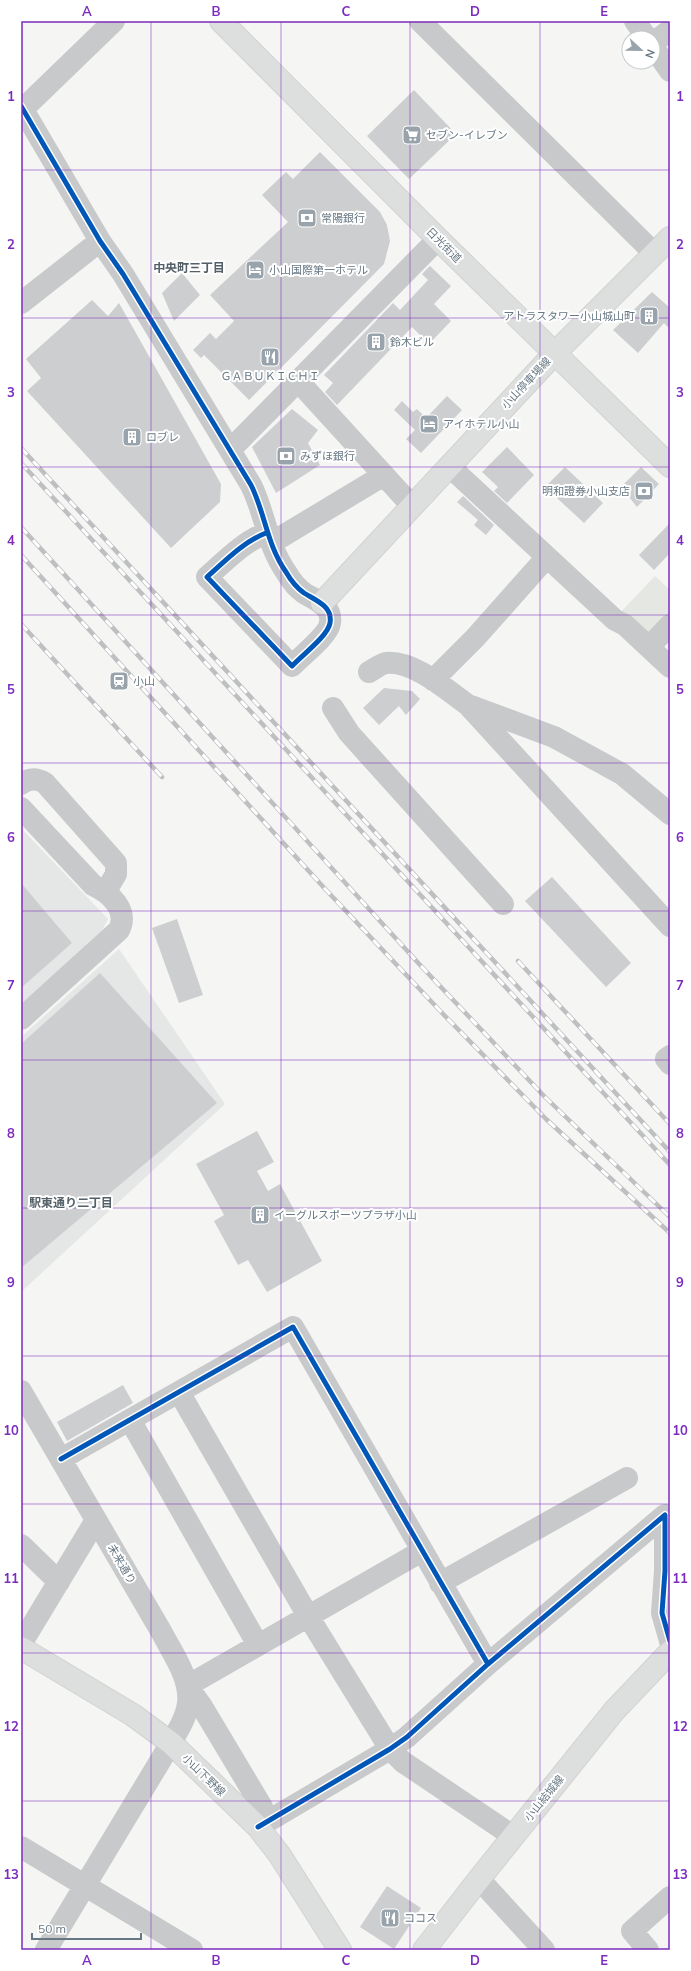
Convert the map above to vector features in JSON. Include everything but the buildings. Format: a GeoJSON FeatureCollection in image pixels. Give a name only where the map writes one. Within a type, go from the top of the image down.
{"type":"FeatureCollection","features":[{"type":"Feature","properties":{"kind":"main road","name":"日光街道"},"geometry":{"type":"LineString","coordinates":[[221,21],[438,239],[670,466]]}},
{"type":"Feature","properties":{"kind":"main road","name":"小山停車場線"},"geometry":{"type":"LineString","coordinates":[[322,603],[554,353],[666,243]]}},
{"type":"Feature","properties":{"kind":"main road","name":"小山下野線"},"geometry":{"type":"LineString","coordinates":[[21,1648],[127,1711],[171,1743],[258,1827],[279,1854],[340,1950]]}},
{"type":"Feature","properties":{"kind":"main road","name":"小山結城線"},"geometry":{"type":"LineString","coordinates":[[424,1950],[614,1711],[670,1652]]}},
{"type":"Feature","properties":{"kind":"street"},"geometry":{"type":"LineString","coordinates":[[114,21],[22,108],[100,241],[123,274],[258,498],[268,537],[285,572],[303,592],[322,603],[330,617],[328,628],[323,636],[292,666],[207,578],[234,553],[255,537],[268,537],[281,537],[384,475]]}},
{"type":"Feature","properties":{"kind":"street"},"geometry":{"type":"LineString","coordinates":[[420,21],[666,243]]}},
{"type":"Feature","properties":{"kind":"street"},"geometry":{"type":"LineString","coordinates":[[635,21],[641,30]]}},
{"type":"Feature","properties":{"kind":"street"},"geometry":{"type":"LineString","coordinates":[[661,37],[670,30]]}},
{"type":"Feature","properties":{"kind":"street"},"geometry":{"type":"LineString","coordinates":[[661,58],[670,71]]}},
{"type":"Feature","properties":{"kind":"street"},"geometry":{"type":"LineString","coordinates":[[230,450],[299,382],[438,239]]}},
{"type":"Feature","properties":{"kind":"street"},"geometry":{"type":"LineString","coordinates":[[21,303],[100,241]]}},
{"type":"Feature","properties":{"kind":"street"},"geometry":{"type":"LineString","coordinates":[[299,382],[412,506]]}},
{"type":"Feature","properties":{"kind":"street"},"geometry":{"type":"LineString","coordinates":[[449,466],[615,620],[625,625],[670,667]]}},
{"type":"Feature","properties":{"kind":"street"},"geometry":{"type":"LineString","coordinates":[[433,680],[475,638],[547,557]]}},
{"type":"Feature","properties":{"kind":"street"},"geometry":{"type":"LineString","coordinates":[[649,647],[670,625]]}},
{"type":"Feature","properties":{"kind":"street"},"geometry":{"type":"LineString","coordinates":[[369,672],[385,663],[404,665],[433,680],[468,705],[670,926]]}},
{"type":"Feature","properties":{"kind":"street"},"geometry":{"type":"LineString","coordinates":[[468,705],[554,737],[616,770],[670,814]]}},
{"type":"Feature","properties":{"kind":"street"},"geometry":{"type":"LineString","coordinates":[[333,708],[349,733],[503,904]]}},
{"type":"Feature","properties":{"kind":"street"},"geometry":{"type":"LineString","coordinates":[[21,784],[32,779],[40,779],[45,783],[116,863],[116,874],[106,891]]}},
{"type":"Feature","properties":{"kind":"street"},"geometry":{"type":"LineString","coordinates":[[21,808],[93,885],[106,891],[121,911],[122,924],[119,930],[21,1019]]}},
{"type":"Feature","properties":{"kind":"street"},"geometry":{"type":"LineString","coordinates":[[670,1056],[666,1059],[670,1064]]}},
{"type":"Feature","properties":{"kind":"street"},"geometry":{"type":"LineString","coordinates":[[61,1459],[293,1327],[488,1664]]}},
{"type":"Feature","properties":{"kind":"street","name":"未来通り"},"geometry":{"type":"LineString","coordinates":[[21,1391],[162,1634],[181,1670],[187,1686],[188,1702],[184,1718],[171,1743],[86,1887],[46,1950]]}},
{"type":"Feature","properties":{"kind":"street"},"geometry":{"type":"LineString","coordinates":[[179,1392],[308,1616],[390,1749],[403,1762],[514,1836]]}},
{"type":"Feature","properties":{"kind":"street"},"geometry":{"type":"LineString","coordinates":[[130,1420],[258,1645]]}},
{"type":"Feature","properties":{"kind":"street"},"geometry":{"type":"LineString","coordinates":[[440,1583],[627,1478]]}},
{"type":"Feature","properties":{"kind":"street"},"geometry":{"type":"LineString","coordinates":[[258,1827],[390,1749],[408,1736],[488,1664],[664,1515],[665,1571],[662,1613],[670,1641]]}},
{"type":"Feature","properties":{"kind":"street"},"geometry":{"type":"LineString","coordinates":[[21,1644],[96,1520]]}},
{"type":"Feature","properties":{"kind":"street"},"geometry":{"type":"LineString","coordinates":[[21,1545],[59,1582]]}},
{"type":"Feature","properties":{"kind":"street"},"geometry":{"type":"LineString","coordinates":[[258,1827],[262,1807],[201,1705],[187,1686],[422,1551]]}},
{"type":"Feature","properties":{"kind":"street"},"geometry":{"type":"LineString","coordinates":[[21,1847],[192,1950]]}},
{"type":"Feature","properties":{"kind":"street"},"geometry":{"type":"LineString","coordinates":[[479,1879],[544,1950]]}},
{"type":"Feature","properties":{"kind":"street"},"geometry":{"type":"LineString","coordinates":[[648,1950],[632,1931],[670,1897]]}},
{"type":"Feature","properties":{"kind":"shaded area"},"geometry":{"type":"Polygon","coordinates":[[[655,576],[670,590],[670,616],[655,633],[643,633],[621,612],[655,576]]]}},
{"type":"Feature","properties":{"kind":"shaded area"},"geometry":{"type":"Polygon","coordinates":[[[21,828],[108,919],[98,938],[21,1006],[21,828]]]}},
{"type":"Feature","properties":{"kind":"shaded area"},"geometry":{"type":"Polygon","coordinates":[[[119,949],[225,1104],[21,1292],[21,1037],[119,949]]]}},
{"type":"Feature","properties":{"kind":"railway"},"geometry":{"type":"LineString","coordinates":[[21,448],[670,1152]]}},
{"type":"Feature","properties":{"kind":"railway"},"geometry":{"type":"LineString","coordinates":[[21,463],[670,1165]]}},
{"type":"Feature","properties":{"kind":"railway"},"geometry":{"type":"LineString","coordinates":[[21,527],[421,966],[545,1097],[670,1217]]}},
{"type":"Feature","properties":{"kind":"railway"},"geometry":{"type":"LineString","coordinates":[[21,555],[327,891],[445,1016],[546,1119],[670,1233]]}},
{"type":"Feature","properties":{"kind":"railway"},"geometry":{"type":"LineString","coordinates":[[21,624],[162,777]]}},
{"type":"Feature","properties":{"kind":"railway"},"geometry":{"type":"LineString","coordinates":[[518,961],[670,1124]]}},
{"type":"Feature","properties":{"kind":"cycle path"},"geometry":{"type":"LineString","coordinates":[[21,106],[100,241],[123,274],[251,485],[260,507],[274,551],[280,562],[299,589],[322,604],[329,612],[330,623],[324,634],[314,646],[292,666],[207,577],[250,541],[266,533]]}},
{"type":"Feature","properties":{"kind":"cycle path"},"geometry":{"type":"LineString","coordinates":[[61,1459],[293,1327],[488,1664]]}},
{"type":"Feature","properties":{"kind":"cycle path"},"geometry":{"type":"LineString","coordinates":[[258,1827],[390,1749],[407,1737],[488,1664],[665,1515],[665,1571],[662,1613],[670,1641]]}},
{"type":"Feature","properties":{"kind":"place","name":"セブン-イレブン"},"geometry":{"type":"Point","coordinates":[412,135]}},
{"type":"Feature","properties":{"kind":"place","name":"常陽銀行"},"geometry":{"type":"Point","coordinates":[307,218]}},
{"type":"Feature","properties":{"kind":"place","name":"小山国際第一ホテル"},"geometry":{"type":"Point","coordinates":[255,270]}},
{"type":"Feature","properties":{"kind":"place","name":"アトラスタワー小山城山町"},"geometry":{"type":"Point","coordinates":[649,316]}},
{"type":"Feature","properties":{"kind":"place","name":"鈴木ビル"},"geometry":{"type":"Point","coordinates":[376,342]}},
{"type":"Feature","properties":{"kind":"place","name":"ＧＡＢＵＫＩＣＨＩ"},"geometry":{"type":"Point","coordinates":[270,357]}},
{"type":"Feature","properties":{"kind":"place","name":"アイホテル小山"},"geometry":{"type":"Point","coordinates":[429,424]}},
{"type":"Feature","properties":{"kind":"place","name":"ロブレ"},"geometry":{"type":"Point","coordinates":[132,437]}},
{"type":"Feature","properties":{"kind":"place","name":"みずほ銀行"},"geometry":{"type":"Point","coordinates":[286,456]}},
{"type":"Feature","properties":{"kind":"place","name":"明和證券小山支店"},"geometry":{"type":"Point","coordinates":[644,491]}},
{"type":"Feature","properties":{"kind":"place","name":"小山"},"geometry":{"type":"Point","coordinates":[119,681]}},
{"type":"Feature","properties":{"kind":"place","name":"イーグルスポーツプラザ小山"},"geometry":{"type":"Point","coordinates":[260,1215]}},
{"type":"Feature","properties":{"kind":"place","name":"ココス"},"geometry":{"type":"Point","coordinates":[390,1918]}},
{"type":"Feature","properties":{"kind":"district","name":"中央町三丁目"},"geometry":{"type":"Point","coordinates":[189,267]}},
{"type":"Feature","properties":{"kind":"district","name":"駅東通り二丁目"},"geometry":{"type":"Point","coordinates":[71,1202]}}]}
